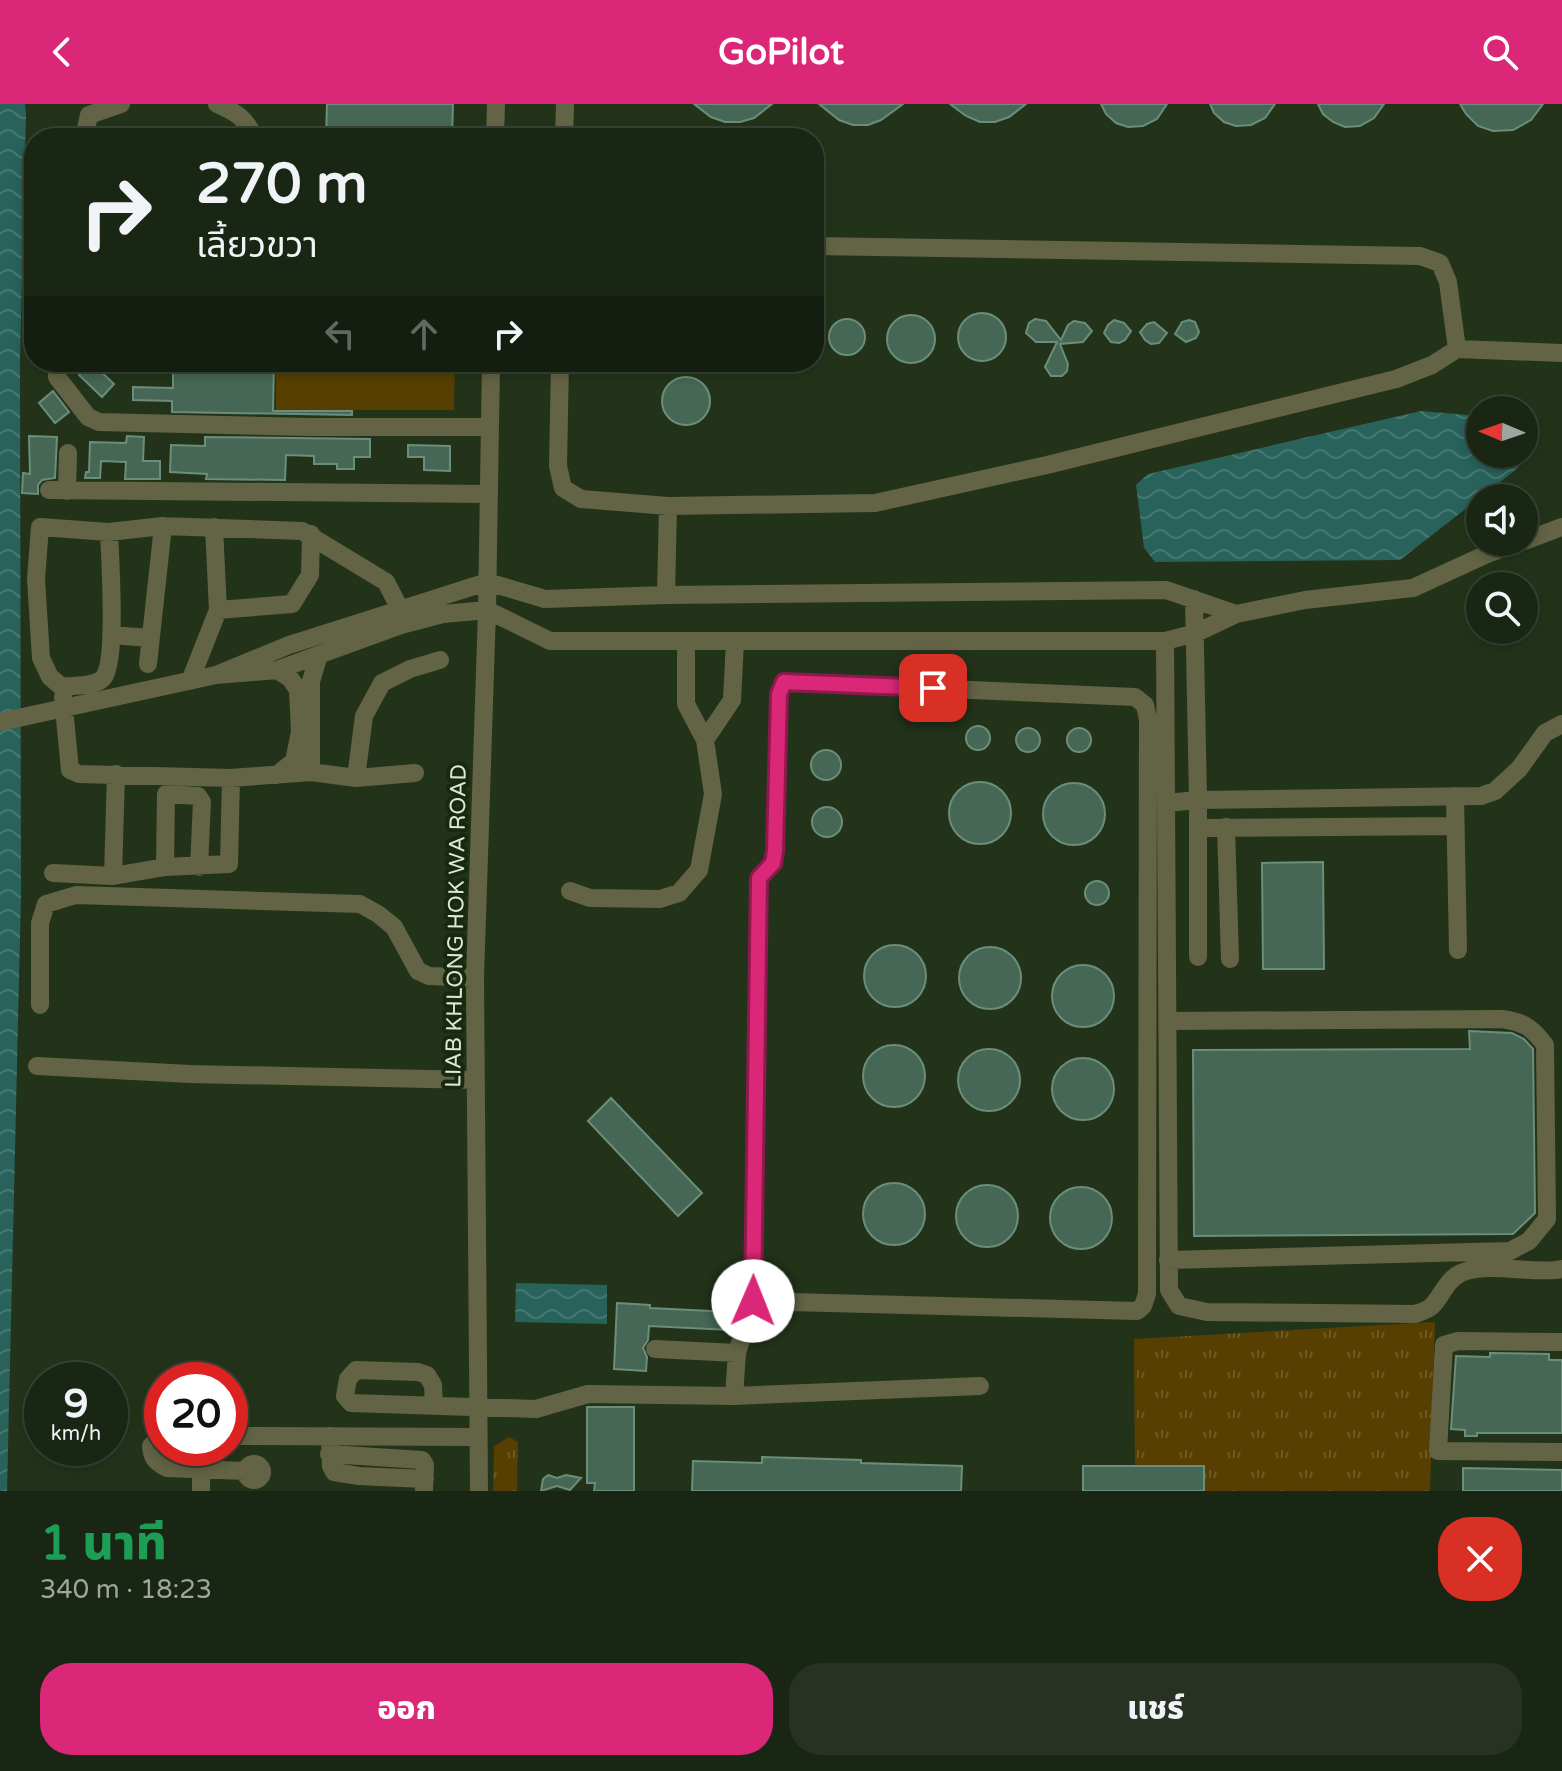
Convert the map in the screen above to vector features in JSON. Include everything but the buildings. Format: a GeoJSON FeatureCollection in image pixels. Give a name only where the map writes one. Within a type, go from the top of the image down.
{"type":"FeatureCollection","features":[{"type":"Feature","properties":{"kind":"street"},"geometry":{"type":"LineString","coordinates":[[86,128],[89,115],[121,104]]}},
{"type":"Feature","properties":{"kind":"street"},"geometry":{"type":"LineString","coordinates":[[217,104],[234,111],[250,128]]}},
{"type":"Feature","properties":{"kind":"street"},"geometry":{"type":"LineString","coordinates":[[495,128],[496,104]]}},
{"type":"Feature","properties":{"kind":"street"},"geometry":{"type":"LineString","coordinates":[[564,128],[565,104]]}},
{"type":"Feature","properties":{"kind":"street"},"geometry":{"type":"LineString","coordinates":[[824,246],[1420,256],[1440,263],[1448,282],[1457,349]]}},
{"type":"Feature","properties":{"kind":"street"},"geometry":{"type":"LineString","coordinates":[[560,372],[558,466],[563,488],[581,499],[668,506],[875,503],[1047,465],[1396,379],[1432,365],[1457,349],[1562,353]]}},
{"type":"Feature","properties":{"kind":"street"},"geometry":{"type":"LineString","coordinates":[[57,372],[57,377],[88,417],[99,422],[490,427]]}},
{"type":"Feature","properties":{"kind":"street","name":"LIAB KHLONG HOK WA ROAD"},"geometry":{"type":"LineString","coordinates":[[479,1491],[475,978],[491,372]]}},
{"type":"Feature","properties":{"kind":"street"},"geometry":{"type":"LineString","coordinates":[[68,453],[58,491],[489,494]]}},
{"type":"Feature","properties":{"kind":"street"},"geometry":{"type":"LineString","coordinates":[[666,595],[668,506]]}},
{"type":"Feature","properties":{"kind":"street"},"geometry":{"type":"LineString","coordinates":[[401,617],[386,582],[302,531],[163,526],[109,532],[40,527],[36,579],[41,658],[50,677],[62,687],[70,770],[79,774],[231,778],[311,772],[356,778],[415,773]]}},
{"type":"Feature","properties":{"kind":"street"},"geometry":{"type":"LineString","coordinates":[[148,664],[163,526]]}},
{"type":"Feature","properties":{"kind":"street"},"geometry":{"type":"LineString","coordinates":[[190,681],[218,610],[214,527]]}},
{"type":"Feature","properties":{"kind":"street"},"geometry":{"type":"LineString","coordinates":[[1538,535],[1562,527]]}},
{"type":"Feature","properties":{"kind":"street"},"geometry":{"type":"LineString","coordinates":[[62,687],[97,682],[104,677],[109,666],[109,532]]}},
{"type":"Feature","properties":{"kind":"street"},"geometry":{"type":"LineString","coordinates":[[218,610],[292,604],[310,575],[311,534]]}},
{"type":"Feature","properties":{"kind":"street"},"geometry":{"type":"LineString","coordinates":[[216,675],[303,640],[401,617],[487,610],[550,641],[1165,641],[1196,633],[1236,614],[1305,600],[1413,588],[1483,556]]}},
{"type":"Feature","properties":{"kind":"street"},"geometry":{"type":"LineString","coordinates":[[0,722],[216,675],[277,670],[487,582],[545,599],[1166,590],[1236,614]]}},
{"type":"Feature","properties":{"kind":"street"},"geometry":{"type":"LineString","coordinates":[[1194,599],[1198,957]]}},
{"type":"Feature","properties":{"kind":"street"},"geometry":{"type":"LineString","coordinates":[[111,635],[150,638]]}},
{"type":"Feature","properties":{"kind":"street"},"geometry":{"type":"LineString","coordinates":[[277,775],[294,761],[300,732],[308,659],[303,640]]}},
{"type":"Feature","properties":{"kind":"street"},"geometry":{"type":"LineString","coordinates":[[570,891],[590,898],[660,899],[679,893],[699,870],[713,794],[705,740],[686,704],[686,641]]}},
{"type":"Feature","properties":{"kind":"street"},"geometry":{"type":"LineString","coordinates":[[705,740],[732,700],[735,641]]}},
{"type":"Feature","properties":{"kind":"street"},"geometry":{"type":"LineString","coordinates":[[1165,641],[1168,1260],[1169,1290],[1179,1306],[1207,1312],[1415,1314],[1431,1308],[1447,1284],[1460,1273],[1478,1269],[1562,1269]]}},
{"type":"Feature","properties":{"kind":"street"},"geometry":{"type":"LineString","coordinates":[[356,778],[364,716],[382,683],[410,669],[440,660]]}},
{"type":"Feature","properties":{"kind":"street"},"geometry":{"type":"LineString","coordinates":[[277,670],[305,686]]}},
{"type":"Feature","properties":{"kind":"street"},"geometry":{"type":"LineString","coordinates":[[734,1396],[737,1353],[753,1301],[759,878],[773,863],[775,851],[779,694],[784,682],[1135,697],[1145,705],[1148,719],[1147,1294],[1143,1306],[1137,1311],[753,1301]]}},
{"type":"Feature","properties":{"kind":"street"},"geometry":{"type":"LineString","coordinates":[[305,686],[311,772]]}},
{"type":"Feature","properties":{"kind":"street"},"geometry":{"type":"LineString","coordinates":[[1166,803],[1481,796],[1495,791],[1519,769],[1545,733],[1562,724]]}},
{"type":"Feature","properties":{"kind":"street"},"geometry":{"type":"LineString","coordinates":[[113,876],[116,774]]}},
{"type":"Feature","properties":{"kind":"street"},"geometry":{"type":"LineString","coordinates":[[53,873],[113,876],[165,867],[229,864],[231,778]]}},
{"type":"Feature","properties":{"kind":"street"},"geometry":{"type":"LineString","coordinates":[[165,867],[166,794],[198,796],[202,802],[199,867]]}},
{"type":"Feature","properties":{"kind":"street"},"geometry":{"type":"LineString","coordinates":[[1455,796],[1458,950]]}},
{"type":"Feature","properties":{"kind":"street"},"geometry":{"type":"LineString","coordinates":[[1198,828],[1455,826]]}},
{"type":"Feature","properties":{"kind":"street"},"geometry":{"type":"LineString","coordinates":[[1226,827],[1230,959]]}},
{"type":"Feature","properties":{"kind":"street"},"geometry":{"type":"LineString","coordinates":[[40,1005],[40,923],[46,904],[76,895],[360,904],[394,927],[418,971],[429,976],[475,978]]}},
{"type":"Feature","properties":{"kind":"street"},"geometry":{"type":"LineString","coordinates":[[1167,1021],[1502,1019],[1522,1022],[1535,1030],[1545,1045],[1547,1219],[1529,1241],[1510,1251],[1168,1260]]}},
{"type":"Feature","properties":{"kind":"street"},"geometry":{"type":"LineString","coordinates":[[37,1066],[190,1074],[476,1080]]}},
{"type":"Feature","properties":{"kind":"street"},"geometry":{"type":"LineString","coordinates":[[1562,1342],[1458,1341],[1444,1345],[1438,1451],[1562,1452]]}},
{"type":"Feature","properties":{"kind":"street"},"geometry":{"type":"LineString","coordinates":[[655,1349],[737,1353]]}},
{"type":"Feature","properties":{"kind":"street"},"geometry":{"type":"LineString","coordinates":[[434,1406],[433,1385],[427,1375],[418,1372],[356,1370],[348,1379],[345,1396],[351,1403],[478,1408],[536,1409],[588,1394],[734,1396],[980,1386]]}},
{"type":"Feature","properties":{"kind":"street"},"geometry":{"type":"LineString","coordinates":[[329,1445],[478,1437]]}},
{"type":"Feature","properties":{"kind":"street"},"geometry":{"type":"LineString","coordinates":[[248,1438],[329,1445],[416,1458],[425,1465],[425,1485],[360,1484],[334,1472],[329,1445]]}},
{"type":"Feature","properties":{"kind":"street"},"geometry":{"type":"LineString","coordinates":[[163,1466],[246,1471]]}},
{"type":"Feature","properties":{"kind":"street"},"geometry":{"type":"LineString","coordinates":[[201,1469],[201,1491]]}},
{"type":"Feature","properties":{"kind":"green space"},"geometry":{"type":"Polygon","coordinates":[[[276,372],[455,372],[454,410],[276,410],[276,372]]]}},
{"type":"Feature","properties":{"kind":"green space"},"geometry":{"type":"Polygon","coordinates":[[[1435,1322],[1430,1491],[1135,1491],[1134,1339],[1435,1322]]]}},
{"type":"Feature","properties":{"kind":"green space"},"geometry":{"type":"Polygon","coordinates":[[[509,1437],[518,1442],[517,1491],[493,1491],[494,1446],[509,1437]]]}},
{"type":"Feature","properties":{"kind":"water"},"geometry":{"type":"Polygon","coordinates":[[[0,104],[25,104],[20,360],[21,895],[7,1491],[0,1491],[0,104]]]}},
{"type":"Feature","properties":{"kind":"water"},"geometry":{"type":"Polygon","coordinates":[[[1421,411],[1466,415],[1466,468],[1518,468],[1497,484],[1466,484],[1466,509],[1400,560],[1155,562],[1144,548],[1136,485],[1148,474],[1421,411]]]}},
{"type":"Feature","properties":{"kind":"water"},"geometry":{"type":"Polygon","coordinates":[[[516,1283],[607,1285],[607,1324],[515,1322],[516,1283]]]}},
{"type":"Feature","properties":{"kind":"route"},"geometry":{"type":"LineString","coordinates":[[753,1301],[759,878],[773,863],[775,851],[779,694],[784,682],[933,688]]}}]}
